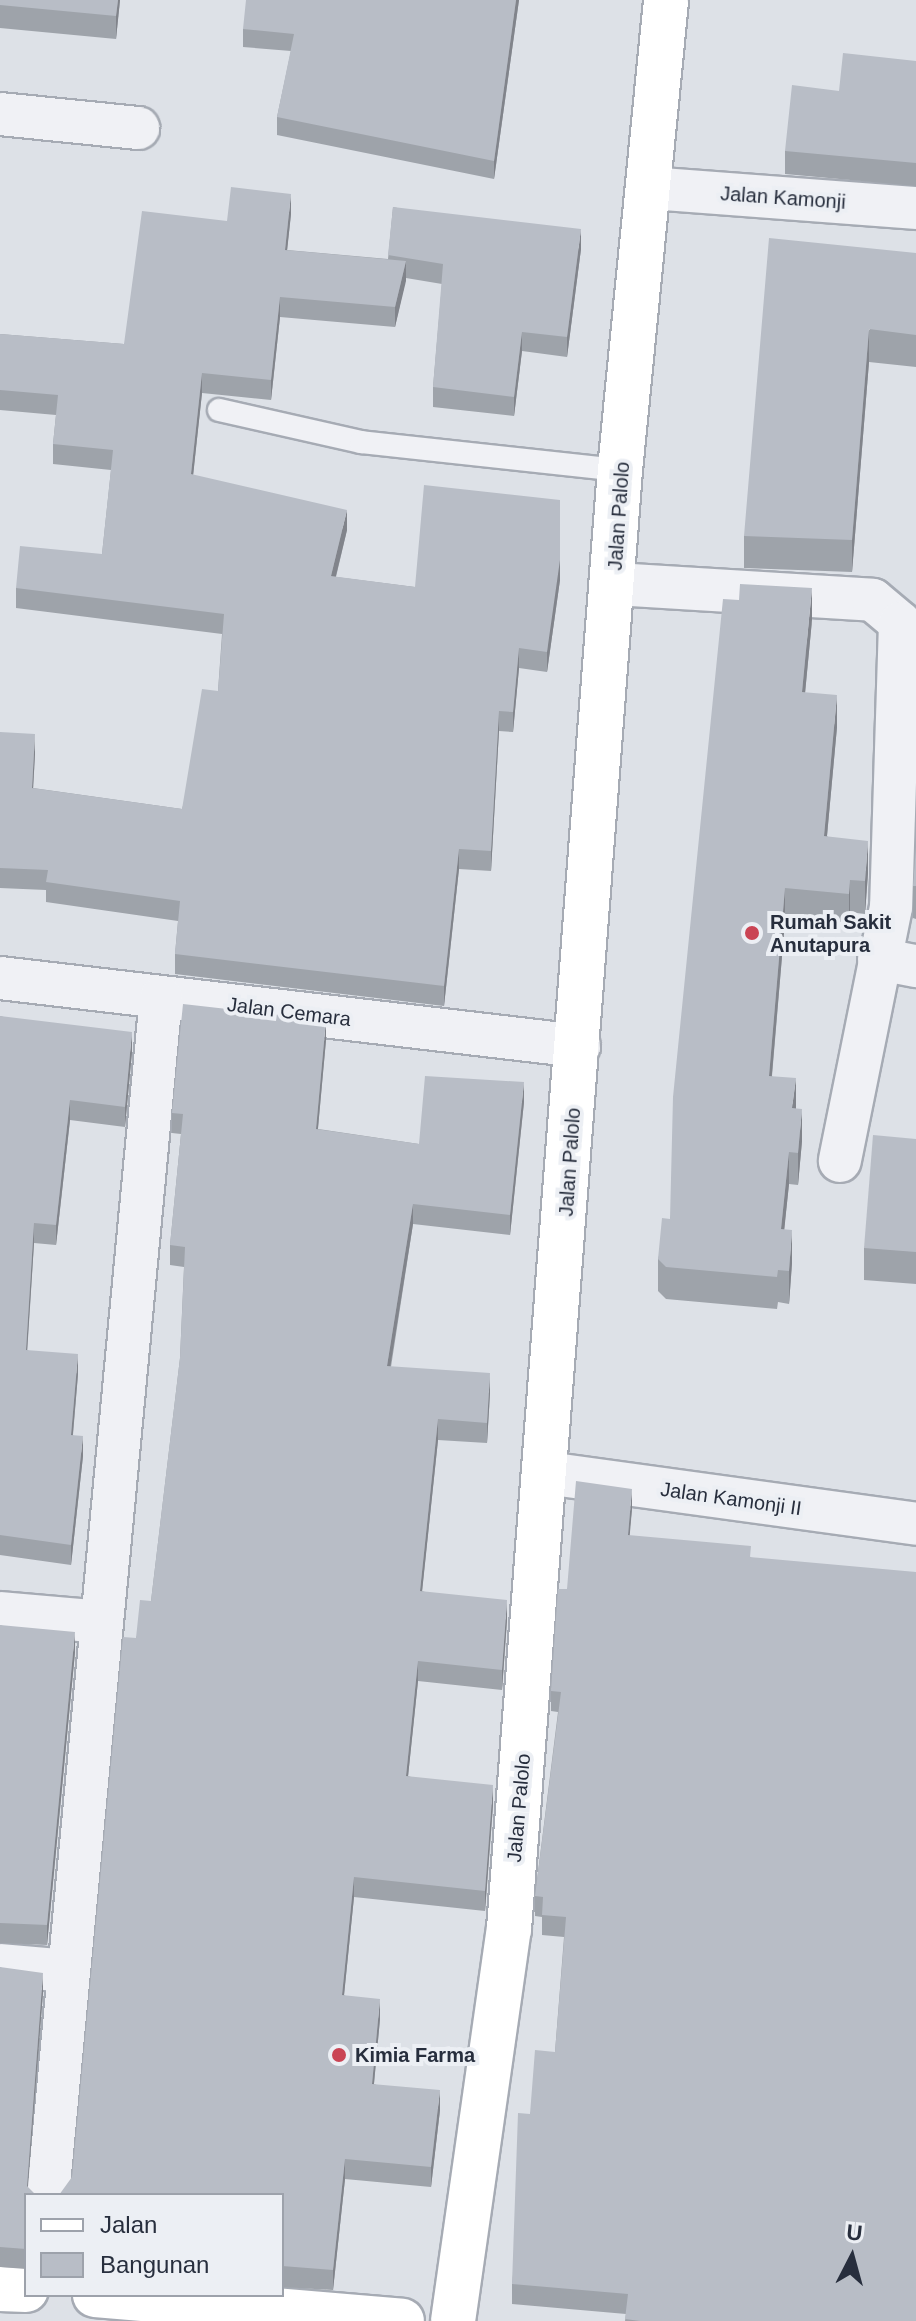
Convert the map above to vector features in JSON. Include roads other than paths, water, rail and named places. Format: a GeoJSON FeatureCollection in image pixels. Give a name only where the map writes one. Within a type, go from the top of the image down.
{"type":"FeatureCollection","features":[{"type":"Feature","properties":{"kind":"street","name":"Jalan Palolo"},"geometry":{"type":"LineString","coordinates":[[453,2321],[509,1929],[615,584],[620,470],[666,0]]}},
{"type":"Feature","properties":{"kind":"street"},"geometry":{"type":"LineString","coordinates":[[0,114],[138,128]]}},
{"type":"Feature","properties":{"kind":"street","name":"Jalan Kamonji"},"geometry":{"type":"LineString","coordinates":[[649,188],[916,208]]}},
{"type":"Feature","properties":{"kind":"street"},"geometry":{"type":"LineString","coordinates":[[615,584],[860,598],[895,612],[903,651],[891,907],[898,963],[840,1161]]}},
{"type":"Feature","properties":{"kind":"street","name":"Jalan Cemara"},"geometry":{"type":"LineString","coordinates":[[0,978],[579,1046]]}},
{"type":"Feature","properties":{"kind":"street"},"geometry":{"type":"LineString","coordinates":[[48,2193],[161,997]]}},
{"type":"Feature","properties":{"kind":"street","name":"Jalan Kamonji II"},"geometry":{"type":"LineString","coordinates":[[546,1473],[916,1524]]}},
{"type":"Feature","properties":{"kind":"street"},"geometry":{"type":"LineString","coordinates":[[0,1613],[102,1622]]}},
{"type":"Feature","properties":{"kind":"street"},"geometry":{"type":"LineString","coordinates":[[0,1965],[68,1971]]}},
{"type":"Feature","properties":{"kind":"street"},"geometry":{"type":"LineString","coordinates":[[0,2289],[24,2290]]}},
{"type":"Feature","properties":{"kind":"street"},"geometry":{"type":"LineString","coordinates":[[119,2297],[402,2321]]}},
{"type":"Feature","properties":{"kind":"lane"},"geometry":{"type":"LineString","coordinates":[[219,410],[361,442],[620,470]]}},
{"type":"Feature","properties":{"kind":"place","name":"Rumah Sakit Anutapura"},"geometry":{"type":"Point","coordinates":[752,933]}},
{"type":"Feature","properties":{"kind":"place","name":"Kimia Farma"},"geometry":{"type":"Point","coordinates":[339,2055]}}]}
